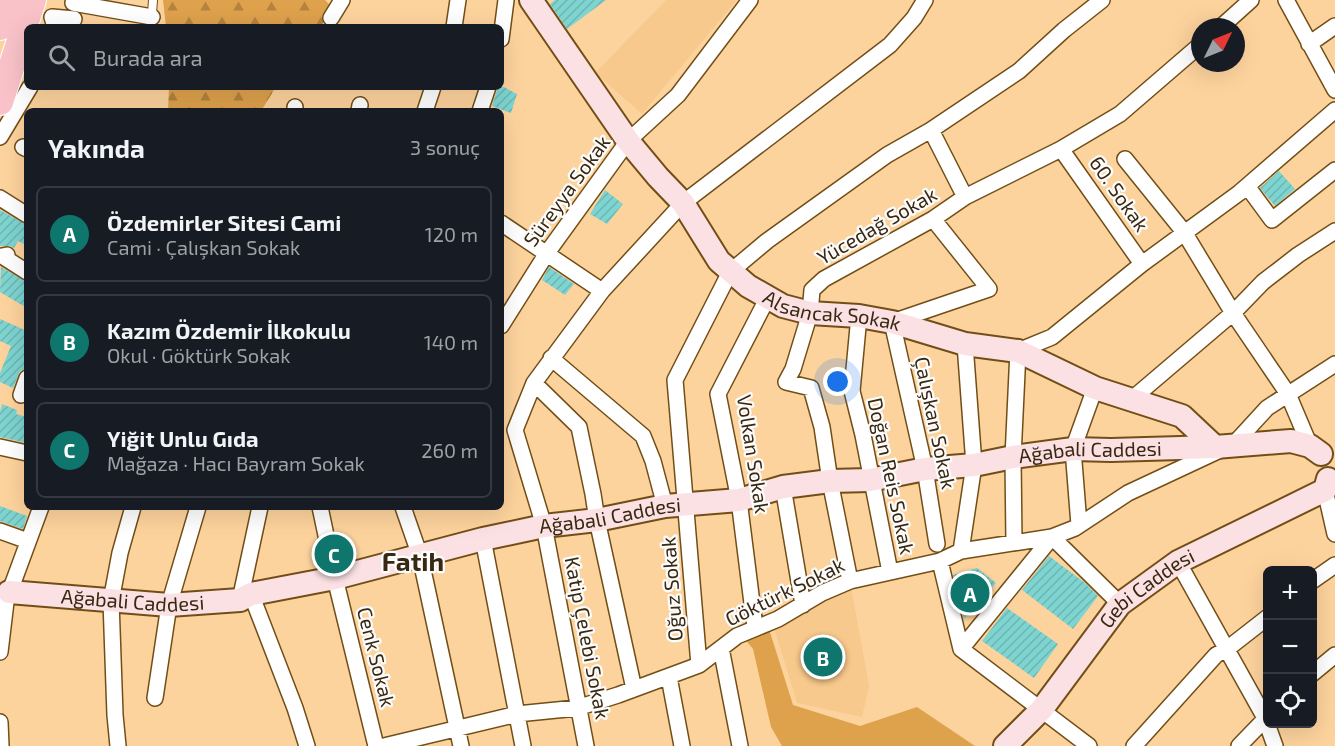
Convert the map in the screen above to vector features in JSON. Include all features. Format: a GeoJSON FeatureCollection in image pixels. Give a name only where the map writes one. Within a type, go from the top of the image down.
{"type":"FeatureCollection","features":[{"type":"Feature","properties":{"kind":"main road"},"geometry":{"type":"LineString","coordinates":[[0,27],[6,0]]}},
{"type":"Feature","properties":{"kind":"main road"},"geometry":{"type":"LineString","coordinates":[[25,24],[33,0]]}},
{"type":"Feature","properties":{"kind":"main road"},"geometry":{"type":"LineString","coordinates":[[0,102],[24,28]]}},
{"type":"Feature","properties":{"kind":"street"},"geometry":{"type":"LineString","coordinates":[[331,18],[342,0]]}},
{"type":"Feature","properties":{"kind":"street"},"geometry":{"type":"LineString","coordinates":[[454,24],[458,0]]}},
{"type":"Feature","properties":{"kind":"street"},"geometry":{"type":"LineString","coordinates":[[503,24],[506,0]]}},
{"type":"Feature","properties":{"kind":"street","name":"Alsancak Sokak"},"geometry":{"type":"LineString","coordinates":[[531,0],[628,141],[657,177],[683,203],[719,261],[748,286],[783,306],[810,313],[859,316],[892,322],[965,344],[1018,351],[1095,387],[1182,416],[1233,445]]}},
{"type":"Feature","properties":{"kind":"street","name":"Süreyya Sokak"},"geometry":{"type":"LineString","coordinates":[[504,321],[547,253],[628,141],[678,95],[750,0]]}},
{"type":"Feature","properties":{"kind":"street","name":"Katip Çelebi Sokak"},"geometry":{"type":"LineString","coordinates":[[586,746],[544,526],[515,430],[534,383],[602,291],[683,203],[890,45],[914,18],[925,0]]}},
{"type":"Feature","properties":{"kind":"street"},"geometry":{"type":"LineString","coordinates":[[730,272],[767,242],[887,155],[931,130],[1019,71],[1064,30],[1102,0]]}},
{"type":"Feature","properties":{"kind":"street"},"geometry":{"type":"LineString","coordinates":[[1231,18],[1251,0]]}},
{"type":"Feature","properties":{"kind":"street"},"geometry":{"type":"LineString","coordinates":[[1286,0],[1335,90]]}},
{"type":"Feature","properties":{"kind":"street"},"geometry":{"type":"LineString","coordinates":[[54,22],[72,23],[74,1],[152,22]]}},
{"type":"Feature","properties":{"kind":"street"},"geometry":{"type":"LineString","coordinates":[[1309,44],[1335,26]]}},
{"type":"Feature","properties":{"kind":"street","name":"Yücedağ Sokak"},"geometry":{"type":"LineString","coordinates":[[850,581],[822,427],[811,388],[786,382],[793,369],[810,313],[813,290],[824,279],[933,219],[965,197],[1061,149],[1120,114],[1191,53]]}},
{"type":"Feature","properties":{"kind":"street"},"geometry":{"type":"LineString","coordinates":[[0,137],[28,90]]}},
{"type":"Feature","properties":{"kind":"street"},"geometry":{"type":"LineString","coordinates":[[426,108],[433,90]]}},
{"type":"Feature","properties":{"kind":"street"},"geometry":{"type":"LineString","coordinates":[[481,108],[487,90]]}},
{"type":"Feature","properties":{"kind":"street"},"geometry":{"type":"LineString","coordinates":[[1014,543],[1013,457],[1018,351],[1052,337],[1142,264],[1247,186],[1335,110]]}},
{"type":"Feature","properties":{"kind":"street"},"geometry":{"type":"LineString","coordinates":[[931,130],[965,197]]}},
{"type":"Feature","properties":{"kind":"street","name":"60. Sokak"},"geometry":{"type":"LineString","coordinates":[[1061,149],[1142,264]]}},
{"type":"Feature","properties":{"kind":"street"},"geometry":{"type":"LineString","coordinates":[[1125,159],[1184,232],[1233,313],[1288,394],[1322,450],[1317,463],[1330,489],[1335,534]]}},
{"type":"Feature","properties":{"kind":"street"},"geometry":{"type":"LineString","coordinates":[[1247,186],[1272,220],[1335,170]]}},
{"type":"Feature","properties":{"kind":"street"},"geometry":{"type":"LineString","coordinates":[[0,198],[24,213]]}},
{"type":"Feature","properties":{"kind":"street"},"geometry":{"type":"LineString","coordinates":[[892,322],[989,290],[933,219]]}},
{"type":"Feature","properties":{"kind":"street"},"geometry":{"type":"LineString","coordinates":[[504,226],[602,291]]}},
{"type":"Feature","properties":{"kind":"street"},"geometry":{"type":"LineString","coordinates":[[1132,399],[1233,313],[1263,282],[1335,231]]}},
{"type":"Feature","properties":{"kind":"street"},"geometry":{"type":"LineString","coordinates":[[3,257],[24,270]]}},
{"type":"Feature","properties":{"kind":"street","name":"Oğuz Sokak"},"geometry":{"type":"LineString","coordinates":[[699,665],[676,506],[675,380],[730,272]]}},
{"type":"Feature","properties":{"kind":"street","name":"Volkan Sokak"},"geometry":{"type":"LineString","coordinates":[[755,627],[739,500],[718,394],[768,297]]}},
{"type":"Feature","properties":{"kind":"street","name":"Doğan Reis Sokak"},"geometry":{"type":"LineString","coordinates":[[859,316],[852,391],[890,572]]}},
{"type":"Feature","properties":{"kind":"street","name":"Çalışkan Sokak"},"geometry":{"type":"LineString","coordinates":[[892,322],[925,469],[937,544]]}},
{"type":"Feature","properties":{"kind":"street"},"geometry":{"type":"LineString","coordinates":[[961,551],[975,465],[965,344]]}},
{"type":"Feature","properties":{"kind":"street"},"geometry":{"type":"LineString","coordinates":[[551,358],[643,436],[652,461],[676,506]]}},
{"type":"Feature","properties":{"kind":"street"},"geometry":{"type":"LineString","coordinates":[[1233,445],[1267,408],[1335,364]]}},
{"type":"Feature","properties":{"kind":"street"},"geometry":{"type":"LineString","coordinates":[[534,383],[579,427],[634,689]]}},
{"type":"Feature","properties":{"kind":"street"},"geometry":{"type":"LineString","coordinates":[[21,395],[24,386]]}},
{"type":"Feature","properties":{"kind":"street"},"geometry":{"type":"LineString","coordinates":[[1079,525],[1072,449],[1095,387]]}},
{"type":"Feature","properties":{"kind":"street","name":"Ağabali Caddesi"},"geometry":{"type":"LineString","coordinates":[[9,592],[169,605],[246,597],[335,578],[483,539],[544,526],[597,520],[676,506],[739,500],[783,487],[830,481],[870,480],[925,469],[975,465],[1072,449],[1111,450],[1291,441],[1322,450]]}},
{"type":"Feature","properties":{"kind":"street","name":"Göktürk Sokak"},"geometry":{"type":"LineString","coordinates":[[384,746],[517,714],[577,708],[669,677],[699,665],[737,636],[778,619],[822,593],[850,581],[940,561],[961,551],[1052,537],[1079,525],[1128,493],[1233,445]]}},
{"type":"Feature","properties":{"kind":"street"},"geometry":{"type":"LineString","coordinates":[[0,447],[24,452]]}},
{"type":"Feature","properties":{"kind":"street"},"geometry":{"type":"LineString","coordinates":[[783,487],[803,605]]}},
{"type":"Feature","properties":{"kind":"street","name":"Gebi Caddesi"},"geometry":{"type":"LineString","coordinates":[[1005,746],[1042,709],[1120,604],[1178,562],[1330,489]]}},
{"type":"Feature","properties":{"kind":"street"},"geometry":{"type":"LineString","coordinates":[[0,652],[1,622],[9,592],[40,510]]}},
{"type":"Feature","properties":{"kind":"street"},"geometry":{"type":"LineString","coordinates":[[118,746],[111,601],[120,553],[132,510]]}},
{"type":"Feature","properties":{"kind":"street"},"geometry":{"type":"LineString","coordinates":[[155,698],[169,605],[197,510]]}},
{"type":"Feature","properties":{"kind":"street"},"geometry":{"type":"LineString","coordinates":[[260,510],[246,597],[295,708],[308,746]]}},
{"type":"Feature","properties":{"kind":"street","name":"Cenk Sokak"},"geometry":{"type":"LineString","coordinates":[[321,510],[376,746]]}},
{"type":"Feature","properties":{"kind":"street"},"geometry":{"type":"LineString","coordinates":[[404,510],[420,556],[461,746]]}},
{"type":"Feature","properties":{"kind":"street"},"geometry":{"type":"LineString","coordinates":[[0,531],[28,541]]}},
{"type":"Feature","properties":{"kind":"street"},"geometry":{"type":"LineString","coordinates":[[961,649],[1052,537],[1120,604]]}},
{"type":"Feature","properties":{"kind":"street"},"geometry":{"type":"LineString","coordinates":[[483,539],[523,746]]}},
{"type":"Feature","properties":{"kind":"street"},"geometry":{"type":"LineString","coordinates":[[940,561],[961,649],[1089,746]]}},
{"type":"Feature","properties":{"kind":"street"},"geometry":{"type":"LineString","coordinates":[[1178,562],[1263,712]]}},
{"type":"Feature","properties":{"kind":"street"},"geometry":{"type":"LineString","coordinates":[[1317,578],[1335,565]]}},
{"type":"Feature","properties":{"kind":"street"},"geometry":{"type":"LineString","coordinates":[[1134,746],[1216,655],[1263,620]]}},
{"type":"Feature","properties":{"kind":"street"},"geometry":{"type":"LineString","coordinates":[[721,648],[740,746]]}},
{"type":"Feature","properties":{"kind":"street"},"geometry":{"type":"LineString","coordinates":[[1317,670],[1335,655]]}},
{"type":"Feature","properties":{"kind":"street"},"geometry":{"type":"LineString","coordinates":[[669,677],[682,746]]}},
{"type":"Feature","properties":{"kind":"street"},"geometry":{"type":"LineString","coordinates":[[1239,746],[1263,720]]}},
{"type":"Feature","properties":{"kind":"street"},"geometry":{"type":"LineString","coordinates":[[0,722],[1,746]]}},
{"type":"Feature","properties":{"kind":"street"},"geometry":{"type":"LineString","coordinates":[[1269,728],[1275,746]]}},
{"type":"Feature","properties":{"kind":"lane"},"geometry":{"type":"LineString","coordinates":[[152,22],[153,0]]}},
{"type":"Feature","properties":{"kind":"shaded area"},"geometry":{"type":"Polygon","coordinates":[[[666,0],[737,0],[642,114],[595,73],[666,0]]]}},
{"type":"Feature","properties":{"kind":"shaded area"},"geometry":{"type":"Polygon","coordinates":[[[851,587],[869,686],[862,717],[797,703],[774,628],[851,587]]]}},
{"type":"Feature","properties":{"kind":"green space"},"geometry":{"type":"Polygon","coordinates":[[[163,0],[325,0],[331,6],[322,24],[166,24],[163,0]]]}},
{"type":"Feature","properties":{"kind":"green space"},"geometry":{"type":"Polygon","coordinates":[[[169,90],[274,90],[263,108],[168,108],[169,90]]]}},
{"type":"Feature","properties":{"kind":"green space"},"geometry":{"type":"Polygon","coordinates":[[[769,629],[793,705],[860,726],[917,707],[975,746],[782,746],[771,727],[753,649],[744,638],[769,629]]]}},
{"type":"Feature","properties":{"kind":"building"},"geometry":{"type":"Polygon","coordinates":[[[555,0],[606,0],[567,29],[550,4],[555,0]]]}},
{"type":"Feature","properties":{"kind":"building"},"geometry":{"type":"Polygon","coordinates":[[[504,87],[517,94],[511,113],[504,110],[504,108],[492,106],[497,90],[504,90],[504,87]]]}},
{"type":"Feature","properties":{"kind":"building"},"geometry":{"type":"Polygon","coordinates":[[[1279,171],[1295,189],[1275,206],[1260,188],[1279,171]]]}},
{"type":"Feature","properties":{"kind":"building"},"geometry":{"type":"Polygon","coordinates":[[[605,190],[623,204],[607,224],[590,214],[605,190]]]}},
{"type":"Feature","properties":{"kind":"building"},"geometry":{"type":"Polygon","coordinates":[[[0,210],[24,223],[24,244],[18,241],[14,248],[0,246],[0,210]]]}},
{"type":"Feature","properties":{"kind":"building"},"geometry":{"type":"Polygon","coordinates":[[[1,267],[24,280],[24,306],[0,292],[1,267]]]}},
{"type":"Feature","properties":{"kind":"building"},"geometry":{"type":"Polygon","coordinates":[[[549,267],[574,284],[565,295],[542,280],[549,267]]]}},
{"type":"Feature","properties":{"kind":"building"},"geometry":{"type":"Polygon","coordinates":[[[0,319],[24,330],[24,369],[20,371],[13,388],[0,382],[0,373],[11,346],[0,341],[0,319]]]}},
{"type":"Feature","properties":{"kind":"building"},"geometry":{"type":"Polygon","coordinates":[[[2,404],[17,410],[16,414],[24,416],[24,442],[0,437],[2,404]]]}},
{"type":"Feature","properties":{"kind":"building"},"geometry":{"type":"Polygon","coordinates":[[[0,506],[27,516],[23,529],[0,521],[0,506]]]}},
{"type":"Feature","properties":{"kind":"building"},"geometry":{"type":"Polygon","coordinates":[[[1049,556],[1085,583],[1098,596],[1073,629],[1022,590],[1049,556]]]}},
{"type":"Feature","properties":{"kind":"building"},"geometry":{"type":"Polygon","coordinates":[[[977,568],[996,583],[964,619],[953,575],[977,568]]]}},
{"type":"Feature","properties":{"kind":"building"},"geometry":{"type":"Polygon","coordinates":[[[1007,608],[1058,644],[1034,678],[982,641],[1007,608]]]}},
{"type":"Feature","properties":{"kind":"place","name":"Yiğit Unlu Gıda"},"geometry":{"type":"Point","coordinates":[334,554]}},
{"type":"Feature","properties":{"kind":"place","name":"Özdemirler Sitesi Cami"},"geometry":{"type":"Point","coordinates":[970,593]}},
{"type":"Feature","properties":{"kind":"place","name":"Kazım Özdemir İlkokulu"},"geometry":{"type":"Point","coordinates":[823,657]}},
{"type":"Feature","properties":{"kind":"district","name":"Fatih"},"geometry":{"type":"Point","coordinates":[413,562]}}]}
